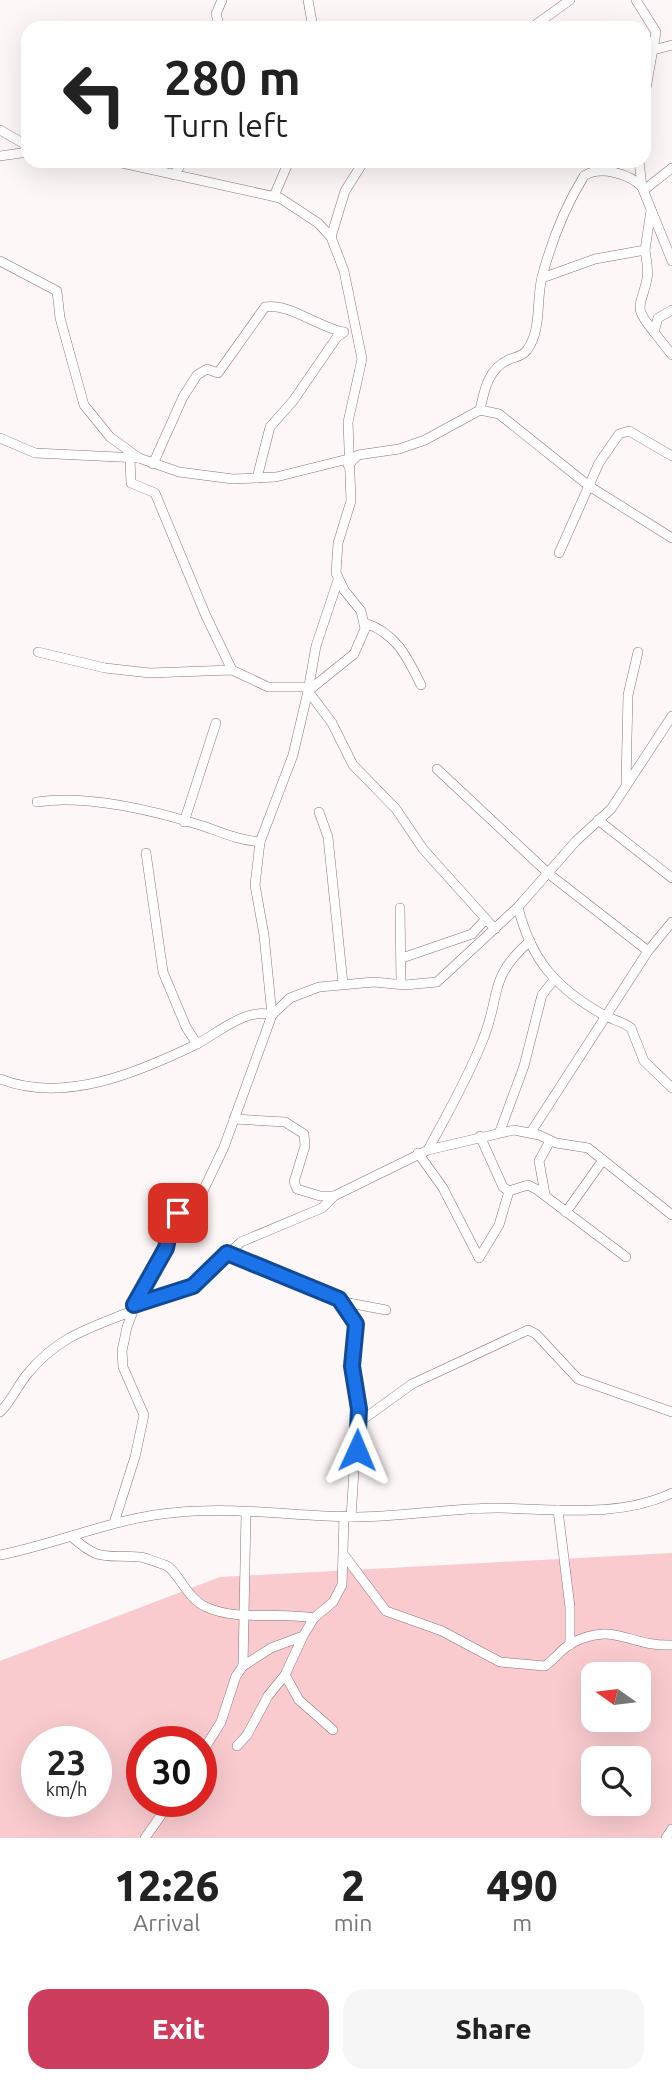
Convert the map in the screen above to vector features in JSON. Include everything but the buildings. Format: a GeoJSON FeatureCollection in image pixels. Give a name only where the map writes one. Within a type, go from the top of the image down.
{"type":"FeatureCollection","features":[{"type":"Feature","properties":{"kind":"street"},"geometry":{"type":"LineString","coordinates":[[218,21],[216,14],[222,0]]}},
{"type":"Feature","properties":{"kind":"street"},"geometry":{"type":"LineString","coordinates":[[308,0],[312,21]]}},
{"type":"Feature","properties":{"kind":"street"},"geometry":{"type":"LineString","coordinates":[[541,21],[570,0]]}},
{"type":"Feature","properties":{"kind":"street"},"geometry":{"type":"LineString","coordinates":[[636,0],[649,21]]}},
{"type":"Feature","properties":{"kind":"street"},"geometry":{"type":"LineString","coordinates":[[651,24],[656,32],[651,61]]}},
{"type":"Feature","properties":{"kind":"street"},"geometry":{"type":"LineString","coordinates":[[653,50],[672,45]]}},
{"type":"Feature","properties":{"kind":"street"},"geometry":{"type":"LineString","coordinates":[[0,130],[21,141]]}},
{"type":"Feature","properties":{"kind":"street"},"geometry":{"type":"LineString","coordinates":[[0,156],[21,153]]}},
{"type":"Feature","properties":{"kind":"street"},"geometry":{"type":"LineString","coordinates":[[114,1523],[144,1421],[142,1409],[123,1367],[122,1351],[133,1308],[166,1248],[171,1224],[178,1213],[205,1189],[272,1015],[264,935],[255,885],[260,842],[293,755],[316,646],[338,580],[338,543],[351,501],[348,422],[362,359],[344,271],[331,237],[318,223],[274,196],[144,168]]}},
{"type":"Feature","properties":{"kind":"street"},"geometry":{"type":"LineString","coordinates":[[174,175],[178,168]]}},
{"type":"Feature","properties":{"kind":"street"},"geometry":{"type":"LineString","coordinates":[[274,196],[286,168]]}},
{"type":"Feature","properties":{"kind":"street"},"geometry":{"type":"LineString","coordinates":[[331,237],[345,191],[360,168]]}},
{"type":"Feature","properties":{"kind":"street"},"geometry":{"type":"LineString","coordinates":[[640,168],[643,188],[668,245],[672,261]]}},
{"type":"Feature","properties":{"kind":"street"},"geometry":{"type":"LineString","coordinates":[[643,188],[672,169]]}},
{"type":"Feature","properties":{"kind":"street"},"geometry":{"type":"LineString","coordinates":[[0,438],[35,453],[134,459],[202,476],[257,478],[276,477],[348,460],[358,455],[399,449],[425,440],[447,431],[480,410],[485,389],[496,368],[522,355],[530,345],[536,327],[542,278],[557,235],[584,176],[593,172],[610,172],[643,188]]}},
{"type":"Feature","properties":{"kind":"street"},"geometry":{"type":"LineString","coordinates":[[651,210],[645,250],[648,272],[639,304],[643,319],[672,355]]}},
{"type":"Feature","properties":{"kind":"street"},"geometry":{"type":"LineString","coordinates":[[542,278],[595,259],[645,250]]}},
{"type":"Feature","properties":{"kind":"street"},"geometry":{"type":"LineString","coordinates":[[0,261],[57,291],[60,318],[84,405],[110,437],[134,459]]}},
{"type":"Feature","properties":{"kind":"street"},"geometry":{"type":"LineString","coordinates":[[153,464],[169,434],[171,420],[197,375],[205,369],[218,373],[265,307],[283,306],[318,325],[343,332],[356,332]]}},
{"type":"Feature","properties":{"kind":"street"},"geometry":{"type":"LineString","coordinates":[[654,332],[658,318],[672,310]]}},
{"type":"Feature","properties":{"kind":"street"},"geometry":{"type":"LineString","coordinates":[[257,478],[270,427],[343,332]]}},
{"type":"Feature","properties":{"kind":"street"},"geometry":{"type":"LineString","coordinates":[[480,410],[505,417],[589,486],[671,534]]}},
{"type":"Feature","properties":{"kind":"street"},"geometry":{"type":"LineString","coordinates":[[559,552],[599,463],[619,434],[629,431],[672,456]]}},
{"type":"Feature","properties":{"kind":"street"},"geometry":{"type":"LineString","coordinates":[[134,459],[131,483],[155,493],[217,643],[232,670]]}},
{"type":"Feature","properties":{"kind":"street"},"geometry":{"type":"LineString","coordinates":[[38,652],[105,668],[150,673],[232,670],[268,687],[309,689],[354,654],[365,636],[361,611],[338,580]]}},
{"type":"Feature","properties":{"kind":"street"},"geometry":{"type":"LineString","coordinates":[[365,624],[383,629],[402,648],[421,685]]}},
{"type":"Feature","properties":{"kind":"street"},"geometry":{"type":"LineString","coordinates":[[625,788],[629,767],[625,724],[628,695],[638,652]]}},
{"type":"Feature","properties":{"kind":"street"},"geometry":{"type":"LineString","coordinates":[[309,689],[332,723],[353,765],[396,809],[424,849],[495,929]]}},
{"type":"Feature","properties":{"kind":"street"},"geometry":{"type":"LineString","coordinates":[[272,1015],[302,992],[343,984],[438,982],[518,907],[621,797],[672,716]]}},
{"type":"Feature","properties":{"kind":"street"},"geometry":{"type":"LineString","coordinates":[[184,822],[216,723]]}},
{"type":"Feature","properties":{"kind":"street"},"geometry":{"type":"LineString","coordinates":[[437,769],[549,874],[648,951]]}},
{"type":"Feature","properties":{"kind":"street"},"geometry":{"type":"LineString","coordinates":[[37,802],[55,800],[135,808],[242,841],[260,842]]}},
{"type":"Feature","properties":{"kind":"street"},"geometry":{"type":"LineString","coordinates":[[319,812],[328,837],[343,984]]}},
{"type":"Feature","properties":{"kind":"street"},"geometry":{"type":"LineString","coordinates":[[598,820],[672,878]]}},
{"type":"Feature","properties":{"kind":"street"},"geometry":{"type":"LineString","coordinates":[[146,853],[163,972],[186,1027],[197,1044]]}},
{"type":"Feature","properties":{"kind":"street"},"geometry":{"type":"LineString","coordinates":[[518,907],[530,941],[553,981],[605,1016],[631,1028],[644,1061],[672,1088]]}},
{"type":"Feature","properties":{"kind":"street"},"geometry":{"type":"LineString","coordinates":[[400,908],[401,984]]}},
{"type":"Feature","properties":{"kind":"street"},"geometry":{"type":"LineString","coordinates":[[402,958],[472,934],[485,920]]}},
{"type":"Feature","properties":{"kind":"street"},"geometry":{"type":"LineString","coordinates":[[531,1132],[648,951],[672,923]]}},
{"type":"Feature","properties":{"kind":"street"},"geometry":{"type":"LineString","coordinates":[[423,1152],[475,1059],[484,1038],[496,985],[508,961],[530,941]]}},
{"type":"Feature","properties":{"kind":"street"},"geometry":{"type":"LineString","coordinates":[[500,1130],[530,1045],[542,995],[553,981]]}},
{"type":"Feature","properties":{"kind":"street"},"geometry":{"type":"LineString","coordinates":[[0,1079],[49,1088],[69,1088],[144,1068],[197,1044],[244,1018],[265,1013],[272,1015]]}},
{"type":"Feature","properties":{"kind":"street"},"geometry":{"type":"LineString","coordinates":[[234,1119],[285,1122],[296,1128],[306,1139],[295,1186],[320,1196],[334,1196]]}},
{"type":"Feature","properties":{"kind":"street"},"geometry":{"type":"LineString","coordinates":[[0,1412],[26,1376],[58,1344],[79,1331],[193,1286],[241,1242],[322,1208],[334,1196],[423,1152],[500,1130],[531,1132],[550,1142],[579,1144],[672,1215]]}},
{"type":"Feature","properties":{"kind":"street"},"geometry":{"type":"LineString","coordinates":[[480,1136],[499,1182],[509,1191]]}},
{"type":"Feature","properties":{"kind":"street"},"geometry":{"type":"LineString","coordinates":[[545,1194],[539,1161],[550,1142]]}},
{"type":"Feature","properties":{"kind":"street"},"geometry":{"type":"LineString","coordinates":[[423,1152],[478,1258],[482,1257],[499,1225],[509,1191]]}},
{"type":"Feature","properties":{"kind":"street"},"geometry":{"type":"LineString","coordinates":[[566,1212],[603,1160]]}},
{"type":"Feature","properties":{"kind":"street"},"geometry":{"type":"LineString","coordinates":[[509,1191],[528,1185],[545,1194],[626,1257]]}},
{"type":"Feature","properties":{"kind":"street"},"geometry":{"type":"LineString","coordinates":[[227,1253],[339,1299],[386,1310]]}},
{"type":"Feature","properties":{"kind":"street"},"geometry":{"type":"LineString","coordinates":[[237,1746],[247,1735],[268,1696],[285,1675],[314,1618],[325,1610],[338,1593],[358,1423],[352,1366],[357,1329],[339,1299]]}},
{"type":"Feature","properties":{"kind":"street"},"geometry":{"type":"LineString","coordinates":[[358,1423],[412,1384],[528,1330],[536,1334],[578,1379],[672,1412]]}},
{"type":"Feature","properties":{"kind":"street"},"geometry":{"type":"LineString","coordinates":[[0,1555],[114,1523],[181,1512],[348,1516],[496,1508],[602,1510],[652,1502],[672,1493]]}},
{"type":"Feature","properties":{"kind":"street"},"geometry":{"type":"LineString","coordinates":[[558,1510],[570,1607],[569,1645]]}},
{"type":"Feature","properties":{"kind":"street"},"geometry":{"type":"LineString","coordinates":[[243,1666],[246,1512]]}},
{"type":"Feature","properties":{"kind":"street"},"geometry":{"type":"LineString","coordinates":[[71,1536],[95,1554],[110,1558],[142,1557],[153,1564],[172,1569],[190,1597],[205,1607],[246,1614],[314,1618]]}},
{"type":"Feature","properties":{"kind":"street"},"geometry":{"type":"LineString","coordinates":[[344,1555],[386,1611],[442,1631],[500,1662],[545,1666],[569,1645],[602,1632],[650,1645],[672,1645]]}},
{"type":"Feature","properties":{"kind":"street"},"geometry":{"type":"LineString","coordinates":[[217,1728],[236,1676],[243,1666],[271,1648],[303,1636]]}},
{"type":"Feature","properties":{"kind":"street"},"geometry":{"type":"LineString","coordinates":[[285,1675],[299,1700],[333,1730]]}},
{"type":"Feature","properties":{"kind":"street"},"geometry":{"type":"LineString","coordinates":[[145,1838],[160,1817]]}},
{"type":"Feature","properties":{"kind":"street"},"geometry":{"type":"LineString","coordinates":[[666,1838],[672,1829]]}},
{"type":"Feature","properties":{"kind":"shaded area"},"geometry":{"type":"Polygon","coordinates":[[[672,1553],[672,1838],[0,1838],[0,1661],[220,1577],[672,1553]]]}},
{"type":"Feature","properties":{"kind":"route"},"geometry":{"type":"LineString","coordinates":[[178,1213],[171,1224],[166,1248],[134,1305],[202,1281],[227,1253],[339,1299],[357,1329],[352,1366],[359,1409],[357,1450]]}}]}
